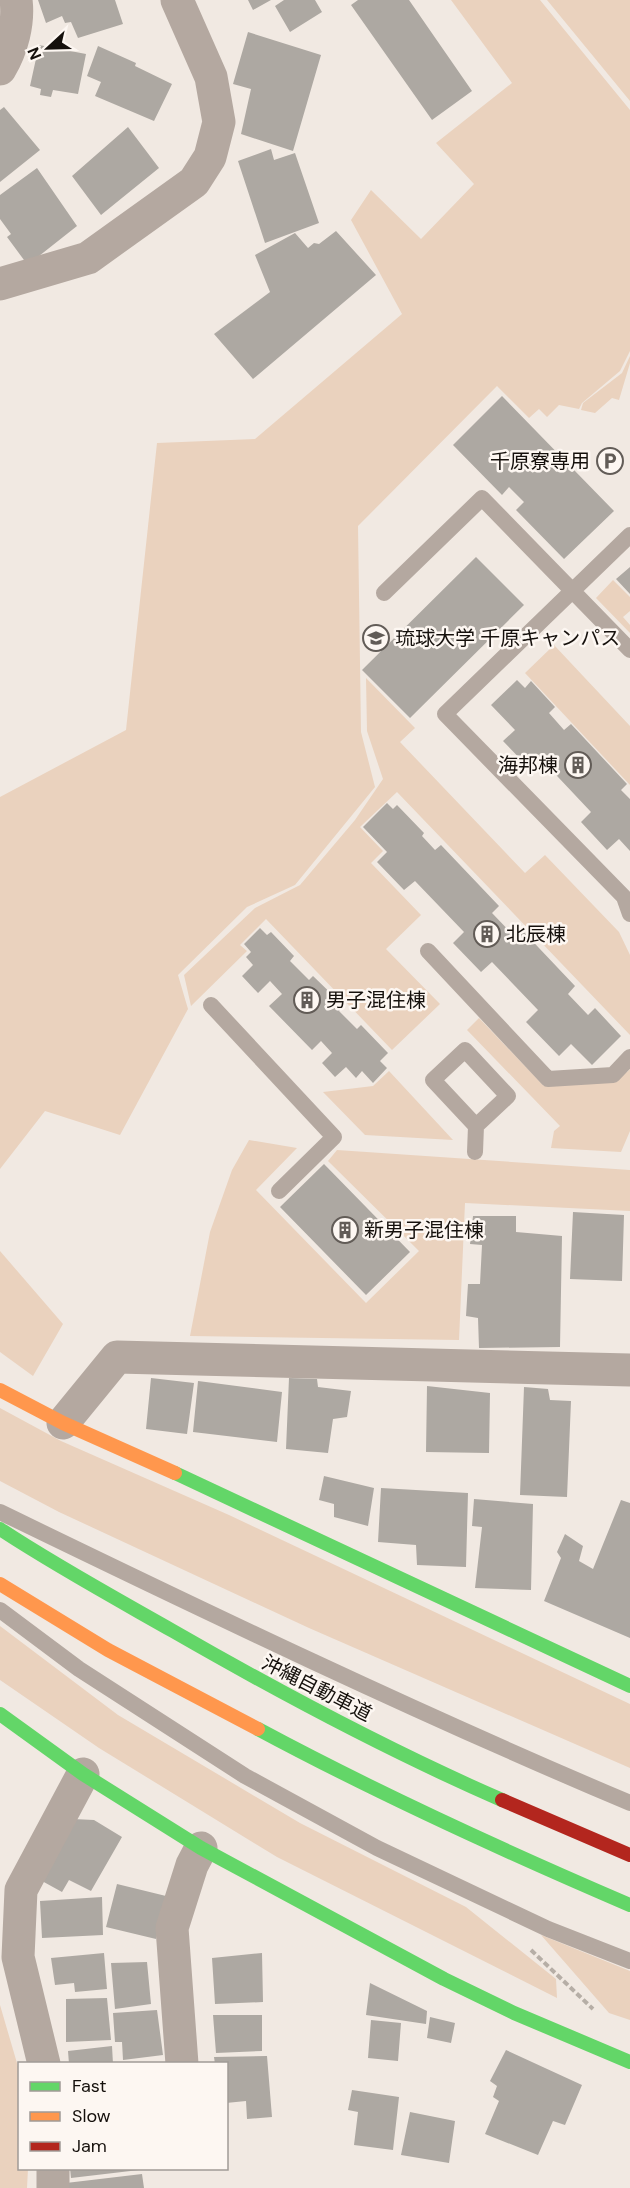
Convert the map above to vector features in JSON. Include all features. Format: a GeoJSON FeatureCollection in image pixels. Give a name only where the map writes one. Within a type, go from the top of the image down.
{"type":"FeatureCollection","features":[{"type":"Feature","properties":{"kind":"main road"},"geometry":{"type":"LineString","coordinates":[[0,1390],[63,1423],[170,1470],[630,1686]]}},
{"type":"Feature","properties":{"kind":"main road","name":"沖縄自動車道"},"geometry":{"type":"LineString","coordinates":[[0,1529],[39,1555],[255,1678],[458,1781],[630,1854]]}},
{"type":"Feature","properties":{"kind":"main road"},"geometry":{"type":"LineString","coordinates":[[0,1584],[108,1650],[348,1777],[532,1863],[630,1905]]}},
{"type":"Feature","properties":{"kind":"main road"},"geometry":{"type":"LineString","coordinates":[[0,1714],[83,1774],[201,1848],[444,1979],[514,2013],[630,2062]]}},
{"type":"Feature","properties":{"kind":"street"},"geometry":{"type":"LineString","coordinates":[[0,69],[7,57],[18,15],[16,0]]}},
{"type":"Feature","properties":{"kind":"street"},"geometry":{"type":"LineString","coordinates":[[0,285],[88,258],[194,182],[210,157],[219,122],[211,77],[177,0]]}},
{"type":"Feature","properties":{"kind":"street"},"geometry":{"type":"LineString","coordinates":[[63,1423],[117,1357],[630,1370]]}},
{"type":"Feature","properties":{"kind":"street"},"geometry":{"type":"LineString","coordinates":[[44,2062],[18,1957],[21,1890],[83,1774]]}},
{"type":"Feature","properties":{"kind":"street"},"geometry":{"type":"LineString","coordinates":[[182,2062],[172,1929],[192,1865],[201,1848]]}},
{"type":"Feature","properties":{"kind":"street"},"geometry":{"type":"LineString","coordinates":[[53,2170],[53,2188]]}},
{"type":"Feature","properties":{"kind":"lane"},"geometry":{"type":"LineString","coordinates":[[384,593],[482,498],[630,651]]}},
{"type":"Feature","properties":{"kind":"lane"},"geometry":{"type":"LineString","coordinates":[[630,535],[445,714],[627,894],[630,914]]}},
{"type":"Feature","properties":{"kind":"lane"},"geometry":{"type":"LineString","coordinates":[[428,951],[548,1079],[613,1075],[630,1057]]}},
{"type":"Feature","properties":{"kind":"lane"},"geometry":{"type":"LineString","coordinates":[[211,1005],[334,1137],[279,1191]]}},
{"type":"Feature","properties":{"kind":"lane"},"geometry":{"type":"LineString","coordinates":[[475,1152],[476,1126],[508,1096],[465,1050],[433,1080],[476,1126]]}},
{"type":"Feature","properties":{"kind":"lane"},"geometry":{"type":"LineString","coordinates":[[0,1512],[159,1589],[490,1743],[630,1803]]}},
{"type":"Feature","properties":{"kind":"lane"},"geometry":{"type":"LineString","coordinates":[[0,1610],[79,1669],[245,1776],[377,1848],[548,1929],[630,1961]]}},
{"type":"Feature","properties":{"kind":"path"},"geometry":{"type":"LineString","coordinates":[[530,1949],[596,2011],[594,2017]]}},
{"type":"Feature","properties":{"kind":"shaded area"},"geometry":{"type":"Polygon","coordinates":[[[451,0],[540,0],[630,110],[630,351],[620,371],[582,403],[579,409],[559,405],[547,417],[539,409],[529,418],[497,386],[358,526],[361,732],[375,787],[295,885],[247,907],[178,975],[188,1009],[120,1135],[45,1111],[0,1169],[0,797],[126,730],[157,443],[255,439],[402,314],[351,220],[371,190],[421,239],[474,184],[436,143],[512,83],[451,0]]]}},
{"type":"Feature","properties":{"kind":"shaded area"},"geometry":{"type":"Polygon","coordinates":[[[547,0],[630,0],[630,101],[547,0]]]}},
{"type":"Feature","properties":{"kind":"shaded area"},"geometry":{"type":"Polygon","coordinates":[[[630,356],[619,400],[612,398],[595,413],[581,410],[583,403],[622,373],[630,356]]]}},
{"type":"Feature","properties":{"kind":"shaded area"},"geometry":{"type":"Polygon","coordinates":[[[613,580],[630,597],[630,611],[623,617],[630,625],[630,633],[596,598],[613,580]]]}},
{"type":"Feature","properties":{"kind":"shaded area"},"geometry":{"type":"Polygon","coordinates":[[[554,645],[630,726],[630,785],[525,673],[554,645]]]}},
{"type":"Feature","properties":{"kind":"shaded area"},"geometry":{"type":"Polygon","coordinates":[[[366,678],[415,728],[400,742],[525,873],[545,855],[619,932],[630,955],[630,1035],[397,792],[360,827],[383,851],[371,863],[421,915],[386,949],[440,1004],[392,1050],[266,919],[240,945],[247,951],[191,1006],[184,975],[255,908],[300,885],[355,820],[383,779],[367,731],[366,678]]]}},
{"type":"Feature","properties":{"kind":"shaded area"},"geometry":{"type":"Polygon","coordinates":[[[479,1018],[544,1086],[627,1072],[630,1069],[630,1131],[621,1152],[551,1148],[554,1131],[560,1126],[467,1030],[479,1018]]]}},
{"type":"Feature","properties":{"kind":"shaded area"},"geometry":{"type":"Polygon","coordinates":[[[389,1071],[453,1140],[365,1135],[323,1092],[373,1086],[389,1071]]]}},
{"type":"Feature","properties":{"kind":"shaded area"},"geometry":{"type":"Polygon","coordinates":[[[249,1140],[297,1148],[256,1190],[366,1303],[419,1251],[328,1161],[337,1150],[630,1170],[630,1211],[465,1203],[459,1340],[190,1336],[210,1232],[232,1170],[249,1140]]]}},
{"type":"Feature","properties":{"kind":"shaded area"},"geometry":{"type":"Polygon","coordinates":[[[0,1251],[63,1324],[33,1376],[0,1352],[0,1251]]]}},
{"type":"Feature","properties":{"kind":"shaded area"},"geometry":{"type":"Polygon","coordinates":[[[0,1408],[61,1441],[229,1515],[630,1704],[630,1768],[309,1628],[59,1512],[0,1481],[0,1408]]]}},
{"type":"Feature","properties":{"kind":"shaded area"},"geometry":{"type":"Polygon","coordinates":[[[0,1626],[118,1715],[300,1823],[466,1907],[556,1979],[557,1998],[277,1857],[99,1748],[0,1680],[0,1626]]]}},
{"type":"Feature","properties":{"kind":"shaded area"},"geometry":{"type":"Polygon","coordinates":[[[541,1935],[630,1971],[630,2020],[609,2013],[541,1935]]]}},
{"type":"Feature","properties":{"kind":"shaded area"},"geometry":{"type":"Polygon","coordinates":[[[0,2005],[18,2067],[18,2170],[28,2170],[27,2188],[0,2188],[0,2005]]]}},
{"type":"Feature","properties":{"kind":"building"},"geometry":{"type":"Polygon","coordinates":[[[38,0],[115,0],[123,24],[78,38],[71,22],[65,23],[62,16],[46,23],[38,0]]]}},
{"type":"Feature","properties":{"kind":"building"},"geometry":{"type":"Polygon","coordinates":[[[248,0],[271,0],[253,10],[248,0]]]}},
{"type":"Feature","properties":{"kind":"building"},"geometry":{"type":"Polygon","coordinates":[[[284,0],[315,0],[322,12],[290,32],[275,6],[284,0]]]}},
{"type":"Feature","properties":{"kind":"building"},"geometry":{"type":"Polygon","coordinates":[[[358,0],[409,0],[472,91],[432,120],[351,5],[358,0]]]}},
{"type":"Feature","properties":{"kind":"building"},"geometry":{"type":"Polygon","coordinates":[[[248,32],[321,55],[293,151],[241,134],[251,89],[233,84],[248,32]]]}},
{"type":"Feature","properties":{"kind":"building"},"geometry":{"type":"Polygon","coordinates":[[[39,45],[86,54],[78,94],[53,90],[51,97],[40,95],[41,89],[30,86],[39,45]]]}},
{"type":"Feature","properties":{"kind":"building"},"geometry":{"type":"Polygon","coordinates":[[[98,46],[136,63],[135,66],[172,84],[154,121],[95,96],[101,82],[87,76],[98,46]]]}},
{"type":"Feature","properties":{"kind":"building"},"geometry":{"type":"Polygon","coordinates":[[[4,107],[40,150],[0,182],[0,110],[4,107]]]}},
{"type":"Feature","properties":{"kind":"building"},"geometry":{"type":"Polygon","coordinates":[[[128,127],[159,168],[101,215],[72,176],[128,127]]]}},
{"type":"Feature","properties":{"kind":"building"},"geometry":{"type":"Polygon","coordinates":[[[271,149],[274,160],[295,153],[319,223],[265,243],[238,161],[271,149]]]}},
{"type":"Feature","properties":{"kind":"building"},"geometry":{"type":"Polygon","coordinates":[[[37,168],[77,226],[34,260],[24,260],[7,237],[11,234],[0,219],[0,195],[37,168]]]}},
{"type":"Feature","properties":{"kind":"building"},"geometry":{"type":"Polygon","coordinates":[[[336,231],[376,275],[253,379],[214,334],[270,292],[255,255],[295,233],[308,248],[314,243],[319,244],[336,231]]]}},
{"type":"Feature","properties":{"kind":"building"},"geometry":{"type":"Polygon","coordinates":[[[502,396],[614,511],[564,559],[516,510],[524,502],[509,487],[502,495],[453,445],[502,396]]]}},
{"type":"Feature","properties":{"kind":"building"},"geometry":{"type":"Polygon","coordinates":[[[476,557],[524,605],[410,718],[362,670],[476,557]]]}},
{"type":"Feature","properties":{"kind":"building"},"geometry":{"type":"Polygon","coordinates":[[[630,567],[630,594],[616,579],[630,567]]]}},
{"type":"Feature","properties":{"kind":"building","name":"海邦棟"},"geometry":{"type":"Polygon","coordinates":[[[517,680],[525,688],[531,681],[555,707],[549,713],[564,730],[571,724],[627,784],[621,790],[630,799],[630,851],[619,839],[607,850],[581,822],[591,812],[542,760],[531,770],[503,741],[515,730],[491,705],[517,680]]]}},
{"type":"Feature","properties":{"kind":"building","name":"北辰棟"},"geometry":{"type":"Polygon","coordinates":[[[387,803],[393,809],[397,805],[424,833],[422,836],[435,850],[441,845],[499,906],[492,913],[513,935],[521,929],[575,986],[568,994],[588,1015],[595,1008],[621,1036],[592,1065],[571,1044],[559,1056],[526,1022],[538,1010],[492,962],[481,972],[453,943],[464,932],[415,881],[404,890],[377,862],[387,852],[363,827],[387,803]]]}},
{"type":"Feature","properties":{"kind":"building","name":"男子混住棟"},"geometry":{"type":"Polygon","coordinates":[[[260,928],[267,935],[271,932],[294,956],[290,961],[309,980],[313,976],[344,1006],[339,1011],[357,1029],[361,1025],[388,1053],[380,1061],[387,1068],[373,1083],[362,1071],[356,1078],[346,1067],[335,1077],[322,1063],[332,1053],[321,1041],[312,1050],[269,1006],[282,994],[270,981],[258,993],[242,976],[253,965],[246,957],[251,952],[244,944],[260,928]]]}},
{"type":"Feature","properties":{"kind":"building","name":"新男子混住棟"},"geometry":{"type":"Polygon","coordinates":[[[324,1164],[410,1252],[366,1295],[280,1207],[324,1164]]]}},
{"type":"Feature","properties":{"kind":"building"},"geometry":{"type":"Polygon","coordinates":[[[573,1212],[624,1215],[622,1281],[570,1279],[573,1212]]]}},
{"type":"Feature","properties":{"kind":"building"},"geometry":{"type":"Polygon","coordinates":[[[473,1216],[516,1216],[516,1232],[562,1236],[560,1347],[479,1348],[478,1318],[466,1316],[468,1284],[480,1284],[482,1245],[470,1244],[473,1216]]]}},
{"type":"Feature","properties":{"kind":"building"},"geometry":{"type":"Polygon","coordinates":[[[151,1378],[194,1383],[187,1434],[146,1429],[151,1378]]]}},
{"type":"Feature","properties":{"kind":"building"},"geometry":{"type":"Polygon","coordinates":[[[289,1378],[317,1379],[318,1387],[351,1391],[347,1417],[333,1419],[328,1453],[286,1449],[289,1378]]]}},
{"type":"Feature","properties":{"kind":"building"},"geometry":{"type":"Polygon","coordinates":[[[198,1381],[282,1392],[277,1442],[193,1432],[198,1381]]]}},
{"type":"Feature","properties":{"kind":"building"},"geometry":{"type":"Polygon","coordinates":[[[427,1386],[490,1393],[489,1453],[426,1452],[427,1386]]]}},
{"type":"Feature","properties":{"kind":"building"},"geometry":{"type":"Polygon","coordinates":[[[524,1387],[548,1389],[550,1400],[571,1401],[567,1497],[520,1495],[524,1387]]]}},
{"type":"Feature","properties":{"kind":"building"},"geometry":{"type":"Polygon","coordinates":[[[324,1476],[374,1488],[368,1526],[334,1517],[334,1504],[319,1500],[324,1476]]]}},
{"type":"Feature","properties":{"kind":"building"},"geometry":{"type":"Polygon","coordinates":[[[381,1488],[468,1493],[466,1567],[417,1565],[416,1545],[378,1542],[381,1488]]]}},
{"type":"Feature","properties":{"kind":"building"},"geometry":{"type":"Polygon","coordinates":[[[474,1499],[533,1504],[531,1590],[475,1588],[482,1527],[472,1526],[474,1499]]]}},
{"type":"Feature","properties":{"kind":"building"},"geometry":{"type":"Polygon","coordinates":[[[621,1500],[630,1503],[630,1638],[544,1601],[561,1558],[557,1552],[565,1534],[583,1546],[579,1561],[593,1569],[621,1500]]]}},
{"type":"Feature","properties":{"kind":"building"},"geometry":{"type":"Polygon","coordinates":[[[73,1819],[94,1820],[122,1837],[91,1891],[69,1880],[62,1892],[42,1881],[73,1819]]]}},
{"type":"Feature","properties":{"kind":"building"},"geometry":{"type":"Polygon","coordinates":[[[117,1884],[166,1896],[156,1939],[106,1927],[117,1884]]]}},
{"type":"Feature","properties":{"kind":"building"},"geometry":{"type":"Polygon","coordinates":[[[102,1897],[103,1935],[42,1938],[40,1901],[102,1897]]]}},
{"type":"Feature","properties":{"kind":"building"},"geometry":{"type":"Polygon","coordinates":[[[104,1953],[107,1989],[75,1992],[74,1983],[55,1985],[51,1958],[104,1953]]]}},
{"type":"Feature","properties":{"kind":"building"},"geometry":{"type":"Polygon","coordinates":[[[262,1953],[263,2002],[215,2004],[212,1958],[262,1953]]]}},
{"type":"Feature","properties":{"kind":"building"},"geometry":{"type":"Polygon","coordinates":[[[147,1962],[151,2004],[115,2009],[111,1963],[147,1962]]]}},
{"type":"Feature","properties":{"kind":"building"},"geometry":{"type":"Polygon","coordinates":[[[370,1983],[427,2011],[426,2024],[366,2015],[370,1983]]]}},
{"type":"Feature","properties":{"kind":"building"},"geometry":{"type":"Polygon","coordinates":[[[107,1998],[111,2040],[66,2042],[66,1999],[107,1998]]]}},
{"type":"Feature","properties":{"kind":"building"},"geometry":{"type":"Polygon","coordinates":[[[157,2010],[163,2055],[123,2060],[122,2042],[115,2042],[113,2013],[157,2010]]]}},
{"type":"Feature","properties":{"kind":"building"},"geometry":{"type":"Polygon","coordinates":[[[213,2015],[262,2015],[262,2051],[216,2053],[213,2015]]]}},
{"type":"Feature","properties":{"kind":"building"},"geometry":{"type":"Polygon","coordinates":[[[430,2017],[455,2023],[451,2043],[427,2038],[430,2017]]]}},
{"type":"Feature","properties":{"kind":"building"},"geometry":{"type":"Polygon","coordinates":[[[371,2020],[401,2023],[398,2061],[368,2058],[371,2020]]]}},
{"type":"Feature","properties":{"kind":"building"},"geometry":{"type":"Polygon","coordinates":[[[112,2046],[113,2062],[69,2062],[68,2051],[112,2046]]]}},
{"type":"Feature","properties":{"kind":"building"},"geometry":{"type":"Polygon","coordinates":[[[506,2050],[582,2085],[565,2125],[553,2121],[538,2155],[485,2134],[499,2101],[493,2097],[497,2086],[490,2081],[506,2050]]]}},
{"type":"Feature","properties":{"kind":"building"},"geometry":{"type":"Polygon","coordinates":[[[267,2056],[272,2117],[247,2119],[246,2101],[228,2103],[228,2062],[215,2062],[214,2057],[267,2056]]]}},
{"type":"Feature","properties":{"kind":"building"},"geometry":{"type":"Polygon","coordinates":[[[352,2090],[399,2097],[393,2150],[354,2145],[358,2112],[348,2110],[352,2090]]]}},
{"type":"Feature","properties":{"kind":"building"},"geometry":{"type":"Polygon","coordinates":[[[410,2112],[455,2121],[449,2163],[401,2155],[410,2112]]]}},
{"type":"Feature","properties":{"kind":"building"},"geometry":{"type":"Polygon","coordinates":[[[70,2170],[139,2170],[71,2178],[70,2170]]]}},
{"type":"Feature","properties":{"kind":"building"},"geometry":{"type":"Polygon","coordinates":[[[142,2174],[144,2188],[67,2188],[66,2183],[142,2174]]]}},
{"type":"Feature","properties":{"kind":"traffic: fast"},"geometry":{"type":"LineString","coordinates":[[175,1473],[630,1686]]}},
{"type":"Feature","properties":{"kind":"traffic: fast"},"geometry":{"type":"LineString","coordinates":[[0,1529],[86,1582],[294,1698],[418,1762],[502,1800]]}},
{"type":"Feature","properties":{"kind":"traffic: fast"},"geometry":{"type":"LineString","coordinates":[[0,1714],[83,1774],[201,1848],[444,1979],[514,2013],[630,2062]]}},
{"type":"Feature","properties":{"kind":"traffic: fast"},"geometry":{"type":"LineString","coordinates":[[258,1729],[442,1821],[630,1905]]}},
{"type":"Feature","properties":{"kind":"traffic: slow"},"geometry":{"type":"LineString","coordinates":[[0,1390],[63,1423],[175,1473]]}},
{"type":"Feature","properties":{"kind":"traffic: slow"},"geometry":{"type":"LineString","coordinates":[[0,1584],[108,1650],[258,1729]]}},
{"type":"Feature","properties":{"kind":"traffic: jam"},"geometry":{"type":"LineString","coordinates":[[502,1800],[630,1855]]}},
{"type":"Feature","properties":{"kind":"place","name":"千原寮専用"},"geometry":{"type":"Point","coordinates":[610,461]}},
{"type":"Feature","properties":{"kind":"place","name":"琉球大学 千原キャンパス"},"geometry":{"type":"Point","coordinates":[376,638]}},
{"type":"Feature","properties":{"kind":"place","name":"海邦棟"},"geometry":{"type":"Point","coordinates":[578,765]}},
{"type":"Feature","properties":{"kind":"place","name":"北辰棟"},"geometry":{"type":"Point","coordinates":[487,934]}},
{"type":"Feature","properties":{"kind":"place","name":"男子混住棟"},"geometry":{"type":"Point","coordinates":[307,1000]}},
{"type":"Feature","properties":{"kind":"place","name":"新男子混住棟"},"geometry":{"type":"Point","coordinates":[345,1230]}}]}
